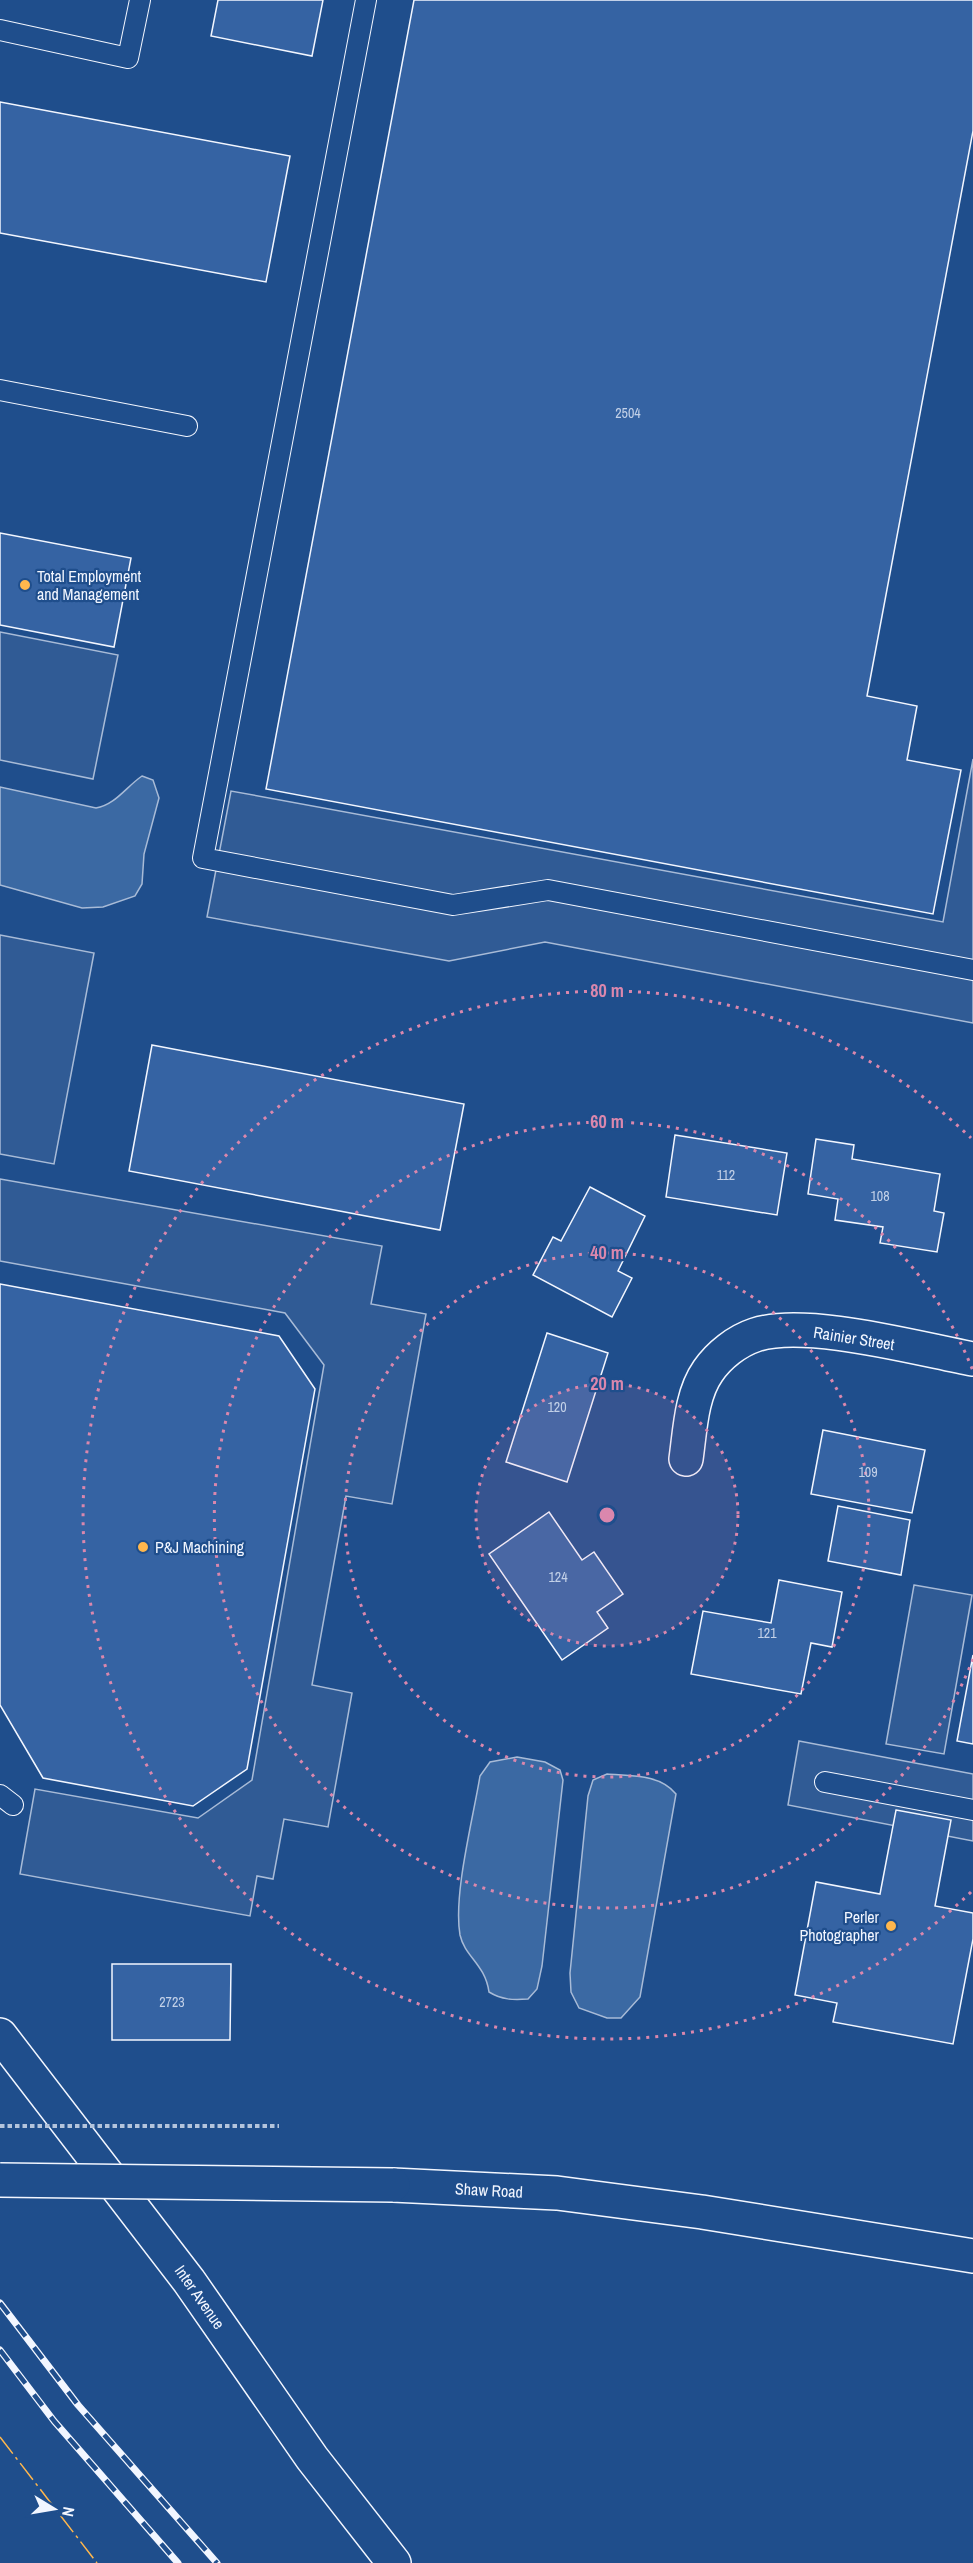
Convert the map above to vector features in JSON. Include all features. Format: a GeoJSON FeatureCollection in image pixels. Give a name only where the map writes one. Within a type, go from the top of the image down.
{"type":"FeatureCollection","features":[{"type":"Feature","properties":{"kind":"street","name":"Rainier Street"},"geometry":{"type":"LineString","coordinates":[[686,1459],[698,1395],[707,1372],[736,1344],[755,1335],[795,1330],[831,1333],[973,1359]]}},
{"type":"Feature","properties":{"kind":"street","name":"Inter Avenue"},"geometry":{"type":"LineString","coordinates":[[0,2035],[189,2281],[312,2458],[394,2563]]}},
{"type":"Feature","properties":{"kind":"street","name":"Shaw Road"},"geometry":{"type":"LineString","coordinates":[[0,2180],[393,2185],[557,2193],[702,2212],[973,2256]]}},
{"type":"Feature","properties":{"kind":"lane"},"geometry":{"type":"LineString","coordinates":[[0,30],[128,58],[140,0]]}},
{"type":"Feature","properties":{"kind":"lane"},"geometry":{"type":"LineString","coordinates":[[366,0],[203,858],[453,905],[548,890],[973,970]]}},
{"type":"Feature","properties":{"kind":"lane"},"geometry":{"type":"LineString","coordinates":[[0,390],[187,426]]}},
{"type":"Feature","properties":{"kind":"lane"},"geometry":{"type":"LineString","coordinates":[[825,1782],[973,1810]]}},
{"type":"Feature","properties":{"kind":"path"},"geometry":{"type":"LineString","coordinates":[[0,2126],[279,2126]]}},
{"type":"Feature","properties":{"kind":"shaded area"},"geometry":{"type":"Polygon","coordinates":[[[0,632],[118,655],[93,779],[0,760],[0,632]]]}},
{"type":"Feature","properties":{"kind":"shaded area"},"geometry":{"type":"Polygon","coordinates":[[[973,759],[973,1023],[545,942],[449,961],[207,917],[231,791],[943,922],[973,759]]]}},
{"type":"Feature","properties":{"kind":"shaded area"},"geometry":{"type":"Polygon","coordinates":[[[142,776],[153,780],[159,798],[144,854],[142,884],[135,896],[103,907],[82,908],[0,885],[0,787],[96,808],[115,799],[142,776]]]}},
{"type":"Feature","properties":{"kind":"shaded area"},"geometry":{"type":"Polygon","coordinates":[[[0,935],[94,953],[54,1164],[0,1154],[0,935]]]}},
{"type":"Feature","properties":{"kind":"shaded area"},"geometry":{"type":"Polygon","coordinates":[[[0,1179],[382,1246],[371,1304],[426,1314],[392,1504],[346,1496],[312,1685],[352,1693],[328,1827],[284,1819],[273,1879],[257,1876],[250,1916],[20,1874],[35,1789],[198,1818],[252,1780],[324,1365],[285,1313],[0,1261],[0,1179]]]}},
{"type":"Feature","properties":{"kind":"shaded area"},"geometry":{"type":"Polygon","coordinates":[[[914,1585],[972,1595],[944,1754],[886,1744],[914,1585]]]}},
{"type":"Feature","properties":{"kind":"shaded area"},"geometry":{"type":"Polygon","coordinates":[[[799,1741],[973,1774],[973,1841],[788,1805],[799,1741]]]}},
{"type":"Feature","properties":{"kind":"shaded area"},"geometry":{"type":"Polygon","coordinates":[[[517,1757],[545,1762],[560,1770],[563,1780],[542,1966],[537,1989],[528,1999],[503,1998],[489,1992],[483,1974],[463,1943],[459,1918],[461,1878],[480,1776],[490,1762],[517,1757]]]}},
{"type":"Feature","properties":{"kind":"shaded area"},"geometry":{"type":"Polygon","coordinates":[[[607,1774],[653,1779],[669,1787],[676,1794],[640,1997],[621,2018],[607,2018],[579,2008],[571,1992],[570,1973],[588,1796],[593,1780],[607,1774]]]}},
{"type":"Feature","properties":{"kind":"building"},"geometry":{"type":"Polygon","coordinates":[[[218,0],[323,0],[312,56],[211,36],[218,0]]]}},
{"type":"Feature","properties":{"kind":"building"},"geometry":{"type":"Polygon","coordinates":[[[414,0],[973,0],[973,131],[867,696],[917,706],[907,760],[961,770],[933,914],[266,789],[414,0]]]}},
{"type":"Feature","properties":{"kind":"building"},"geometry":{"type":"Polygon","coordinates":[[[0,102],[290,156],[266,282],[0,233],[0,102]]]}},
{"type":"Feature","properties":{"kind":"building"},"geometry":{"type":"Polygon","coordinates":[[[0,533],[131,558],[114,647],[0,625],[0,533]]]}},
{"type":"Feature","properties":{"kind":"building"},"geometry":{"type":"Polygon","coordinates":[[[152,1045],[464,1104],[440,1230],[129,1171],[152,1045]]]}},
{"type":"Feature","properties":{"kind":"building"},"geometry":{"type":"Polygon","coordinates":[[[675,1135],[787,1153],[777,1215],[666,1197],[675,1135]]]}},
{"type":"Feature","properties":{"kind":"building"},"geometry":{"type":"Polygon","coordinates":[[[816,1139],[854,1145],[852,1159],[940,1174],[934,1211],[944,1213],[937,1252],[880,1243],[883,1227],[835,1220],[838,1199],[808,1194],[816,1139]]]}},
{"type":"Feature","properties":{"kind":"building"},"geometry":{"type":"Polygon","coordinates":[[[590,1187],[645,1216],[618,1271],[632,1278],[612,1317],[533,1275],[553,1237],[561,1241],[590,1187]]]}},
{"type":"Feature","properties":{"kind":"building","name":"P&J Machining"},"geometry":{"type":"Polygon","coordinates":[[[0,1284],[279,1336],[315,1389],[247,1769],[193,1806],[43,1778],[0,1705],[0,1284]]]}},
{"type":"Feature","properties":{"kind":"building"},"geometry":{"type":"Polygon","coordinates":[[[547,1333],[608,1353],[567,1482],[506,1462],[547,1333]]]}},
{"type":"Feature","properties":{"kind":"building"},"geometry":{"type":"Polygon","coordinates":[[[823,1430],[925,1450],[912,1513],[811,1494],[823,1430]]]}},
{"type":"Feature","properties":{"kind":"building"},"geometry":{"type":"Polygon","coordinates":[[[838,1506],[910,1520],[901,1575],[828,1561],[838,1506]]]}},
{"type":"Feature","properties":{"kind":"building"},"geometry":{"type":"Polygon","coordinates":[[[549,1512],[582,1560],[594,1552],[623,1594],[597,1612],[608,1628],[562,1660],[489,1554],[549,1512]]]}},
{"type":"Feature","properties":{"kind":"building"},"geometry":{"type":"Polygon","coordinates":[[[779,1580],[842,1592],[832,1647],[811,1643],[801,1694],[691,1674],[703,1611],[771,1623],[779,1580]]]}},
{"type":"Feature","properties":{"kind":"building"},"geometry":{"type":"Polygon","coordinates":[[[973,1655],[973,1744],[957,1741],[973,1655]]]}},
{"type":"Feature","properties":{"kind":"building","name":"Perler Photographer"},"geometry":{"type":"Polygon","coordinates":[[[896,1810],[951,1820],[935,1906],[973,1913],[973,1939],[953,2044],[833,2022],[837,2003],[795,1995],[816,1882],[880,1894],[896,1810]]]}},
{"type":"Feature","properties":{"kind":"building"},"geometry":{"type":"Polygon","coordinates":[[[112,1964],[231,1964],[230,2040],[112,2040],[112,1964]]]}},
{"type":"Feature","properties":{"kind":"railway"},"geometry":{"type":"LineString","coordinates":[[0,2303],[78,2405],[217,2563]]}},
{"type":"Feature","properties":{"kind":"railway"},"geometry":{"type":"LineString","coordinates":[[0,2350],[54,2421],[178,2563]]}},
{"type":"Feature","properties":{"kind":"power"},"geometry":{"type":"LineString","coordinates":[[0,2437],[97,2563]]}},
{"type":"Feature","properties":{"kind":"place","name":"Total Employment and Management"},"geometry":{"type":"Point","coordinates":[25,585]}},
{"type":"Feature","properties":{"kind":"place","name":"P&J Machining"},"geometry":{"type":"Point","coordinates":[143,1547]}},
{"type":"Feature","properties":{"kind":"place","name":"Perler Photographer"},"geometry":{"type":"Point","coordinates":[891,1926]}}]}
